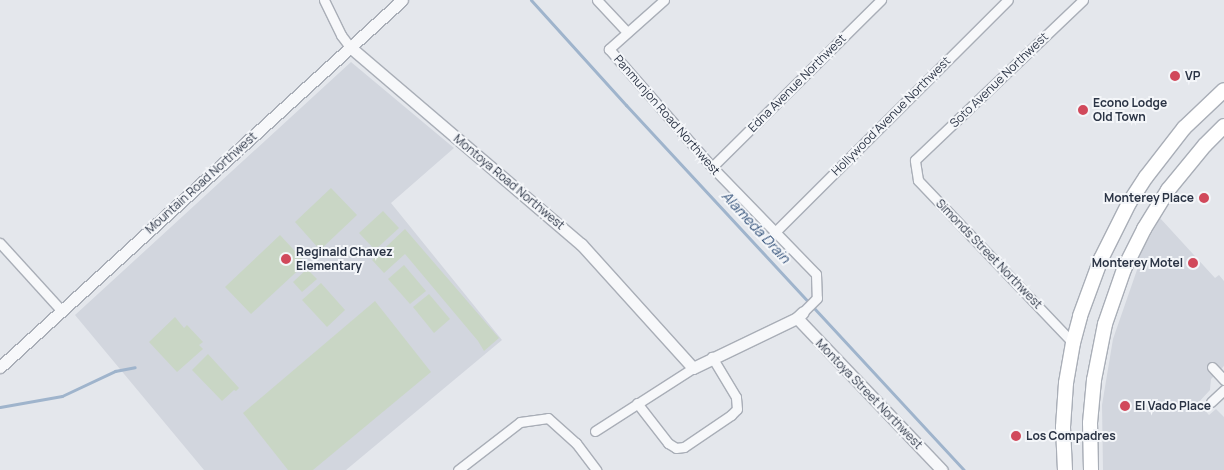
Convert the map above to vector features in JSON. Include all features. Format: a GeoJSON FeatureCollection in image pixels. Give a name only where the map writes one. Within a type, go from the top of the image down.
{"type":"FeatureCollection","features":[{"type":"Feature","properties":{"kind":"main road"},"geometry":{"type":"LineString","coordinates":[[1065,470],[1063,427],[1066,383],[1080,316],[1100,259],[1129,203],[1146,177],[1184,128],[1224,90]]}},
{"type":"Feature","properties":{"kind":"main road"},"geometry":{"type":"LineString","coordinates":[[1091,470],[1090,423],[1094,380],[1106,324],[1124,269],[1144,229],[1168,190],[1205,145],[1224,126]]}},
{"type":"Feature","properties":{"kind":"street","name":"Montoya Road Northwest"},"geometry":{"type":"LineString","coordinates":[[324,0],[341,35],[350,47],[581,244],[693,368]]}},
{"type":"Feature","properties":{"kind":"street","name":"Mountain Road Northwest"},"geometry":{"type":"LineString","coordinates":[[0,367],[402,0]]}},
{"type":"Feature","properties":{"kind":"street"},"geometry":{"type":"LineString","coordinates":[[597,0],[627,32],[664,0]]}},
{"type":"Feature","properties":{"kind":"street","name":"Edna Avenue Northwest"},"geometry":{"type":"LineString","coordinates":[[712,167],[881,0]]}},
{"type":"Feature","properties":{"kind":"street","name":"Hollywood Avenue Northwest"},"geometry":{"type":"LineString","coordinates":[[774,233],[1008,0]]}},
{"type":"Feature","properties":{"kind":"street","name":"Soto Avenue Northwest"},"geometry":{"type":"LineString","coordinates":[[916,160],[1083,0]]}},
{"type":"Feature","properties":{"kind":"street","name":"Panmunjon Road Northwest"},"geometry":{"type":"LineString","coordinates":[[627,32],[609,48],[712,167],[774,233],[816,274],[817,298],[800,315]]}},
{"type":"Feature","properties":{"kind":"street","name":"Simonds Street Northwest"},"geometry":{"type":"LineString","coordinates":[[916,160],[918,180],[1073,343]]}},
{"type":"Feature","properties":{"kind":"street"},"geometry":{"type":"LineString","coordinates":[[0,243],[61,310]]}},
{"type":"Feature","properties":{"kind":"street"},"geometry":{"type":"LineString","coordinates":[[594,431],[712,357],[800,315]]}},
{"type":"Feature","properties":{"kind":"street","name":"Montoya Street Northwest"},"geometry":{"type":"LineString","coordinates":[[800,315],[942,470]]}},
{"type":"Feature","properties":{"kind":"street"},"geometry":{"type":"LineString","coordinates":[[637,403],[668,444],[676,448],[684,447],[737,409],[736,397],[712,357]]}},
{"type":"Feature","properties":{"kind":"street"},"geometry":{"type":"LineString","coordinates":[[1212,367],[1224,380]]}},
{"type":"Feature","properties":{"kind":"street"},"geometry":{"type":"LineString","coordinates":[[1212,402],[1224,390]]}},
{"type":"Feature","properties":{"kind":"street"},"geometry":{"type":"LineString","coordinates":[[458,470],[520,422],[548,418],[576,443],[596,470]]}},
{"type":"Feature","properties":{"kind":"shaded area","name":"Reginald Chavez Elementary"},"geometry":{"type":"Polygon","coordinates":[[[351,62],[454,148],[391,203],[502,340],[346,470],[204,470],[75,315],[351,62]]]}},
{"type":"Feature","properties":{"kind":"shaded area"},"geometry":{"type":"Polygon","coordinates":[[[1160,218],[1215,278],[1219,275],[1224,281],[1224,366],[1211,379],[1210,390],[1198,403],[1209,415],[1216,409],[1224,417],[1224,470],[1103,470],[1102,405],[1113,339],[1138,267],[1135,263],[1160,218]]]}},
{"type":"Feature","properties":{"kind":"green space"},"geometry":{"type":"Polygon","coordinates":[[[331,188],[357,215],[320,250],[295,222],[331,188]]]}},
{"type":"Feature","properties":{"kind":"green space"},"geometry":{"type":"Polygon","coordinates":[[[383,211],[399,228],[375,250],[359,233],[383,211]]]}},
{"type":"Feature","properties":{"kind":"green space"},"geometry":{"type":"Polygon","coordinates":[[[405,229],[499,338],[484,351],[478,341],[405,254],[384,273],[372,260],[405,229]]]}},
{"type":"Feature","properties":{"kind":"green space"},"geometry":{"type":"Polygon","coordinates":[[[280,235],[306,263],[251,314],[225,287],[280,235]]]}},
{"type":"Feature","properties":{"kind":"green space"},"geometry":{"type":"Polygon","coordinates":[[[404,265],[426,291],[410,304],[388,279],[404,265]]]}},
{"type":"Feature","properties":{"kind":"green space"},"geometry":{"type":"Polygon","coordinates":[[[307,269],[317,279],[302,292],[293,282],[307,269]]]}},
{"type":"Feature","properties":{"kind":"green space"},"geometry":{"type":"Polygon","coordinates":[[[321,283],[345,310],[327,327],[302,300],[321,283]]]}},
{"type":"Feature","properties":{"kind":"green space"},"geometry":{"type":"Polygon","coordinates":[[[429,294],[450,319],[434,333],[413,307],[429,294]]]}},
{"type":"Feature","properties":{"kind":"green space"},"geometry":{"type":"Polygon","coordinates":[[[375,301],[431,372],[313,470],[288,470],[243,413],[375,301]]]}},
{"type":"Feature","properties":{"kind":"green space"},"geometry":{"type":"Polygon","coordinates":[[[175,317],[184,328],[187,325],[203,342],[199,345],[203,349],[177,372],[149,342],[175,317]]]}},
{"type":"Feature","properties":{"kind":"green space"},"geometry":{"type":"Polygon","coordinates":[[[208,354],[239,388],[222,401],[192,370],[208,354]]]}},
{"type":"Feature","properties":{"kind":"waterway","name":"Alameda Drain"},"geometry":{"type":"LineString","coordinates":[[531,0],[964,470]]}},
{"type":"Feature","properties":{"kind":"waterway"},"geometry":{"type":"LineString","coordinates":[[0,407],[62,396],[115,371],[135,367]]}},
{"type":"Feature","properties":{"kind":"place","name":"VP"},"geometry":{"type":"Point","coordinates":[1175,76]}},
{"type":"Feature","properties":{"kind":"place","name":"Econo Lodge Old Town"},"geometry":{"type":"Point","coordinates":[1083,110]}},
{"type":"Feature","properties":{"kind":"place","name":"Monterey Place"},"geometry":{"type":"Point","coordinates":[1204,198]}},
{"type":"Feature","properties":{"kind":"place","name":"Reginald Chavez Elementary"},"geometry":{"type":"Point","coordinates":[286,259]}},
{"type":"Feature","properties":{"kind":"place","name":"Monterey Motel"},"geometry":{"type":"Point","coordinates":[1193,263]}},
{"type":"Feature","properties":{"kind":"place","name":"El Vado Place"},"geometry":{"type":"Point","coordinates":[1125,406]}},
{"type":"Feature","properties":{"kind":"place","name":"Los Compadres"},"geometry":{"type":"Point","coordinates":[1016,436]}}]}
